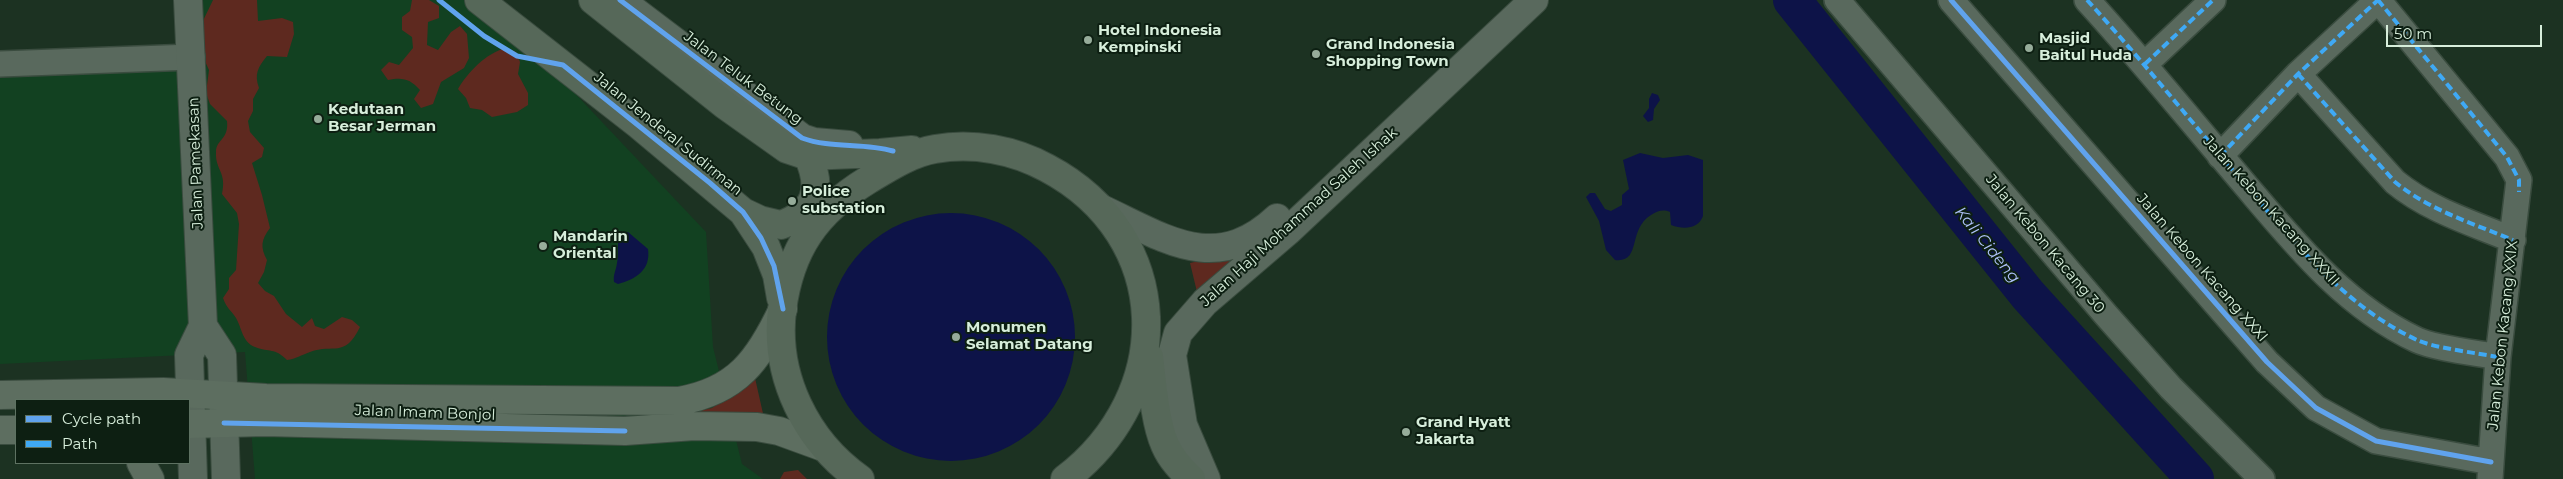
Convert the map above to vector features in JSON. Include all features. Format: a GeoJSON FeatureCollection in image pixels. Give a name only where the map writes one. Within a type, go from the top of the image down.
{"type":"FeatureCollection","features":[{"type":"Feature","properties":{"kind":"main road","name":"Jalan Jenderal Sudirman"},"geometry":{"type":"LineString","coordinates":[[479,0],[632,119],[743,212],[761,238],[774,266],[782,309]]}},
{"type":"Feature","properties":{"kind":"main road"},"geometry":{"type":"LineString","coordinates":[[593,0],[770,139],[787,149],[808,156],[980,146],[1026,156],[1058,174],[1102,209],[1128,248],[1136,268],[1145,311],[1155,400],[1164,444],[1175,462],[1192,479]]}},
{"type":"Feature","properties":{"kind":"main road"},"geometry":{"type":"LineString","coordinates":[[860,479],[823,447],[801,413],[788,380],[781,336],[782,309],[790,271],[800,245],[816,222],[836,202],[895,164],[934,149]]}},
{"type":"Feature","properties":{"kind":"main road"},"geometry":{"type":"LineString","coordinates":[[743,212],[760,220],[781,225],[804,213],[815,196],[817,186],[808,156]]}},
{"type":"Feature","properties":{"kind":"main road","name":"Jalan Imam Bonjol"},"geometry":{"type":"LineString","coordinates":[[0,395],[163,392],[266,398],[679,401],[703,397],[724,387],[750,364],[768,341],[782,309]]}},
{"type":"Feature","properties":{"kind":"main road"},"geometry":{"type":"LineString","coordinates":[[1065,479],[1085,464],[1103,446],[1122,418],[1139,379],[1146,333]]}},
{"type":"Feature","properties":{"kind":"main road","name":"Jalan Imam Bonjol"},"geometry":{"type":"LineString","coordinates":[[190,424],[224,423],[625,431],[694,426],[757,427],[779,431],[823,447]]}},
{"type":"Feature","properties":{"kind":"main road"},"geometry":{"type":"LineString","coordinates":[[0,430],[15,430]]}},
{"type":"Feature","properties":{"kind":"main road"},"geometry":{"type":"LineString","coordinates":[[142,464],[150,479]]}},
{"type":"Feature","properties":{"kind":"street","name":"Jalan Pamekasan"},"geometry":{"type":"LineString","coordinates":[[188,0],[203,326],[189,354],[189,399]]}},
{"type":"Feature","properties":{"kind":"street","name":"Jalan Teluk Betung"},"geometry":{"type":"LineString","coordinates":[[620,0],[802,138],[814,142],[880,147],[893,151]]}},
{"type":"Feature","properties":{"kind":"street","name":"Jalan Haji Mohammad Saleh Ishak"},"geometry":{"type":"LineString","coordinates":[[1102,209],[1176,244],[1213,249],[1233,245],[1256,236],[1511,0]]}},
{"type":"Feature","properties":{"kind":"street","name":"Jalan Haji Mohammad Saleh Ishak"},"geometry":{"type":"LineString","coordinates":[[1206,479],[1188,438],[1181,415],[1172,355],[1178,333],[1205,302],[1289,230],[1534,0]]}},
{"type":"Feature","properties":{"kind":"street","name":"Jalan Kebon Kacang 30"},"geometry":{"type":"LineString","coordinates":[[1838,0],[2112,322],[2171,388],[2262,479]]}},
{"type":"Feature","properties":{"kind":"street","name":"Jalan Kebon Kacang XXXI"},"geometry":{"type":"LineString","coordinates":[[1951,0],[2267,362],[2316,408],[2376,441],[2490,471]]}},
{"type":"Feature","properties":{"kind":"street","name":"Jalan Kebon Kacang XXXII"},"geometry":{"type":"LineString","coordinates":[[2087,0],[2145,64],[2220,156],[2336,286],[2377,318],[2419,341],[2498,357]]}},
{"type":"Feature","properties":{"kind":"street"},"geometry":{"type":"LineString","coordinates":[[2145,64],[2213,0]]}},
{"type":"Feature","properties":{"kind":"street"},"geometry":{"type":"LineString","coordinates":[[2220,156],[2298,74],[2378,0]]}},
{"type":"Feature","properties":{"kind":"street","name":"Jalan Kebon Kacang XXIX"},"geometry":{"type":"LineString","coordinates":[[2378,0],[2507,157],[2519,180],[2498,357],[2490,471]]}},
{"type":"Feature","properties":{"kind":"street"},"geometry":{"type":"LineString","coordinates":[[0,64],[192,57]]}},
{"type":"Feature","properties":{"kind":"street"},"geometry":{"type":"LineString","coordinates":[[2298,74],[2396,182],[2409,193],[2425,204],[2513,240]]}},
{"type":"Feature","properties":{"kind":"street"},"geometry":{"type":"LineString","coordinates":[[203,326],[222,355],[226,479]]}},
{"type":"Feature","properties":{"kind":"street","name":"Jalan Pamekasan"},"geometry":{"type":"LineString","coordinates":[[190,424],[193,479]]}},
{"type":"Feature","properties":{"kind":"shaded area"},"geometry":{"type":"Polygon","coordinates":[[[194,0],[469,0],[550,67],[706,232],[713,347],[742,464],[763,479],[255,479],[245,352],[0,364],[0,78],[194,64],[194,0]]]}},
{"type":"Feature","properties":{"kind":"shaded area"},"geometry":{"type":"Polygon","coordinates":[[[213,0],[257,0],[258,21],[282,18],[293,22],[294,34],[287,57],[267,56],[259,67],[257,79],[259,88],[253,99],[253,111],[248,121],[250,132],[264,148],[262,157],[252,163],[270,228],[262,244],[267,260],[264,272],[258,283],[265,291],[274,296],[286,314],[302,327],[312,318],[315,326],[324,329],[342,317],[352,320],[360,327],[349,343],[343,347],[318,350],[287,360],[279,353],[255,347],[247,342],[236,318],[223,298],[229,289],[229,278],[236,270],[239,224],[237,213],[222,194],[223,181],[216,158],[218,144],[226,132],[227,121],[210,104],[206,93],[209,70],[204,59],[200,27],[213,0]]]}},
{"type":"Feature","properties":{"kind":"shaded area"},"geometry":{"type":"Polygon","coordinates":[[[412,0],[429,0],[439,6],[439,18],[428,22],[427,45],[438,50],[451,32],[460,26],[467,34],[469,58],[464,68],[441,82],[433,104],[421,108],[414,99],[420,90],[416,86],[406,80],[388,80],[381,70],[389,62],[399,65],[413,48],[412,37],[402,30],[402,17],[410,11],[412,0]]]}},
{"type":"Feature","properties":{"kind":"shaded area"},"geometry":{"type":"Polygon","coordinates":[[[506,48],[516,52],[520,62],[518,74],[528,93],[528,105],[517,112],[492,117],[482,110],[470,108],[466,98],[458,89],[478,64],[491,54],[506,48]]]}},
{"type":"Feature","properties":{"kind":"shaded area"},"geometry":{"type":"Polygon","coordinates":[[[1652,93],[1658,95],[1660,100],[1654,109],[1653,120],[1648,122],[1643,116],[1649,108],[1649,99],[1652,93]]]}},
{"type":"Feature","properties":{"kind":"shaded area"},"geometry":{"type":"Polygon","coordinates":[[[1640,153],[1663,158],[1688,155],[1703,160],[1703,216],[1698,224],[1681,228],[1671,225],[1670,212],[1656,212],[1644,221],[1639,229],[1629,256],[1623,260],[1615,260],[1606,250],[1599,221],[1586,197],[1590,193],[1595,193],[1605,209],[1611,211],[1622,205],[1622,195],[1629,189],[1623,160],[1640,153]]]}},
{"type":"Feature","properties":{"kind":"shaded area"},"geometry":{"type":"Polygon","coordinates":[[[951,213],[987,219],[1009,228],[1029,241],[1047,259],[1060,279],[1069,301],[1075,337],[1069,373],[1060,395],[1047,415],[1029,433],[1009,446],[987,455],[951,461],[915,455],[893,446],[873,433],[855,415],[842,395],[833,373],[827,337],[833,301],[842,279],[855,259],[873,241],[893,228],[915,219],[951,213]]]}},
{"type":"Feature","properties":{"kind":"shaded area"},"geometry":{"type":"Polygon","coordinates":[[[628,232],[648,249],[647,263],[645,268],[636,276],[618,284],[614,282],[614,275],[618,259],[619,234],[628,232]]]}},
{"type":"Feature","properties":{"kind":"shaded area"},"geometry":{"type":"Polygon","coordinates":[[[1244,251],[1197,292],[1190,263],[1244,251]]]}},
{"type":"Feature","properties":{"kind":"shaded area"},"geometry":{"type":"Polygon","coordinates":[[[755,378],[764,418],[688,413],[712,408],[755,378]]]}},
{"type":"Feature","properties":{"kind":"shaded area"},"geometry":{"type":"Polygon","coordinates":[[[798,470],[807,479],[780,479],[784,472],[798,470]]]}},
{"type":"Feature","properties":{"kind":"waterway","name":"Kali Cideng"},"geometry":{"type":"LineString","coordinates":[[1792,0],[2028,295],[2195,479]]}},
{"type":"Feature","properties":{"kind":"marked path"},"geometry":{"type":"LineString","coordinates":[[2087,0],[2301,249],[2343,291],[2391,326],[2424,343],[2498,357]]}},
{"type":"Feature","properties":{"kind":"marked path"},"geometry":{"type":"LineString","coordinates":[[2145,64],[2213,0]]}},
{"type":"Feature","properties":{"kind":"marked path"},"geometry":{"type":"LineString","coordinates":[[2378,0],[2507,157],[2519,180],[2519,192]]}},
{"type":"Feature","properties":{"kind":"marked path"},"geometry":{"type":"LineString","coordinates":[[2220,156],[2298,74],[2378,0]]}},
{"type":"Feature","properties":{"kind":"marked path"},"geometry":{"type":"LineString","coordinates":[[2298,74],[2395,182],[2436,208],[2513,240]]}},
{"type":"Feature","properties":{"kind":"cycle path"},"geometry":{"type":"LineString","coordinates":[[439,0],[484,36],[517,56],[563,65],[710,183],[743,212],[761,238],[774,266],[783,309]]}},
{"type":"Feature","properties":{"kind":"cycle path"},"geometry":{"type":"LineString","coordinates":[[620,0],[802,138],[824,143],[882,148],[893,151]]}},
{"type":"Feature","properties":{"kind":"cycle path"},"geometry":{"type":"LineString","coordinates":[[1951,0],[2267,362],[2316,408],[2376,441],[2491,462]]}},
{"type":"Feature","properties":{"kind":"cycle path"},"geometry":{"type":"LineString","coordinates":[[224,423],[625,431]]}},
{"type":"Feature","properties":{"kind":"place","name":"Hotel Indonesia Kempinski"},"geometry":{"type":"Point","coordinates":[1088,40]}},
{"type":"Feature","properties":{"kind":"place","name":"Masjid Baitul Huda"},"geometry":{"type":"Point","coordinates":[2029,48]}},
{"type":"Feature","properties":{"kind":"place","name":"Grand Indonesia Shopping Town"},"geometry":{"type":"Point","coordinates":[1316,54]}},
{"type":"Feature","properties":{"kind":"place","name":"Kedutaan Besar Jerman"},"geometry":{"type":"Point","coordinates":[318,119]}},
{"type":"Feature","properties":{"kind":"place","name":"Police substation"},"geometry":{"type":"Point","coordinates":[792,201]}},
{"type":"Feature","properties":{"kind":"place","name":"Mandarin Oriental"},"geometry":{"type":"Point","coordinates":[543,246]}},
{"type":"Feature","properties":{"kind":"place","name":"Monumen Selamat Datang"},"geometry":{"type":"Point","coordinates":[956,337]}},
{"type":"Feature","properties":{"kind":"place","name":"Grand Hyatt Jakarta"},"geometry":{"type":"Point","coordinates":[1406,432]}}]}
